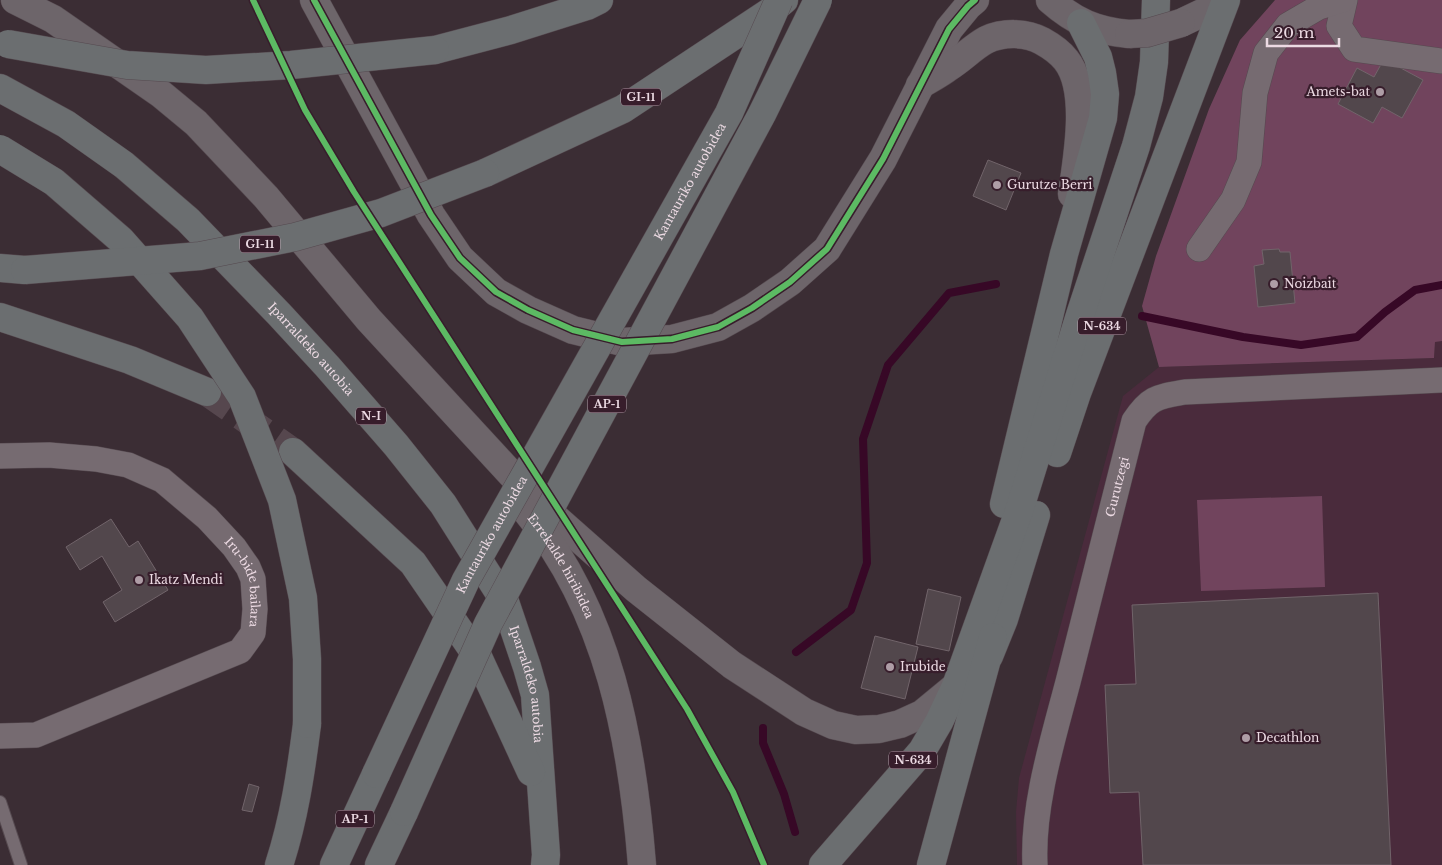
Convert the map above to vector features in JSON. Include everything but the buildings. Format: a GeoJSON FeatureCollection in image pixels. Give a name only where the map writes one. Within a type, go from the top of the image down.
{"type":"FeatureCollection","features":[{"type":"Feature","properties":{"kind":"highway"},"geometry":{"type":"LineString","coordinates":[[4,43],[127,65],[206,70],[291,66],[435,50],[511,30],[587,6],[599,0]]}},
{"type":"Feature","properties":{"kind":"highway","name":"Kantauriko autobidea"},"geometry":{"type":"LineString","coordinates":[[334,865],[466,580],[729,113],[779,0]]}},
{"type":"Feature","properties":{"kind":"highway","name":"GI-11"},"geometry":{"type":"LineString","coordinates":[[13,269],[200,256],[295,237],[381,213],[485,173],[623,109],[771,11],[784,0]]}},
{"type":"Feature","properties":{"kind":"highway","name":"AP-1"},"geometry":{"type":"LineString","coordinates":[[379,865],[488,624],[762,114],[818,0]]}},
{"type":"Feature","properties":{"kind":"highway","name":"N-634"},"geometry":{"type":"LineString","coordinates":[[823,865],[922,750],[939,722],[956,686],[1019,511],[1083,305],[1136,146],[1149,97],[1154,62],[1156,0]]}},
{"type":"Feature","properties":{"kind":"highway","name":"N-634"},"geometry":{"type":"LineString","coordinates":[[989,656],[1004,619],[1076,393],[1152,199],[1224,0]]}},
{"type":"Feature","properties":{"kind":"highway","name":"N-634"},"geometry":{"type":"LineString","coordinates":[[991,587],[1001,516],[1064,254],[1103,118],[1105,94],[1098,58],[1081,23]]}},
{"type":"Feature","properties":{"kind":"highway","name":"Iparraldeko autobia"},"geometry":{"type":"LineString","coordinates":[[0,88],[66,124],[124,165],[188,220],[327,366],[396,445],[443,504],[505,602],[535,696],[546,855],[545,865]]}},
{"type":"Feature","properties":{"kind":"highway"},"geometry":{"type":"LineString","coordinates":[[0,149],[54,182],[121,240],[190,318],[242,397],[282,500],[303,598],[307,659],[307,724],[293,815],[279,865]]}},
{"type":"Feature","properties":{"kind":"highway"},"geometry":{"type":"LineString","coordinates":[[0,317],[130,360],[206,392]]}},
{"type":"Feature","properties":{"kind":"highway"},"geometry":{"type":"LineString","coordinates":[[293,452],[413,564],[479,659],[531,772]]}},
{"type":"Feature","properties":{"kind":"highway","name":"N-634"},"geometry":{"type":"LineString","coordinates":[[931,865],[989,656],[1019,511]]}},
{"type":"Feature","properties":{"kind":"main road"},"geometry":{"type":"LineString","coordinates":[[15,0],[53,19],[161,94],[196,123],[266,197],[369,320],[541,505],[643,595],[732,665],[804,712],[833,725],[856,730],[879,729],[900,724],[922,714],[956,686]]}},
{"type":"Feature","properties":{"kind":"main road"},"geometry":{"type":"LineString","coordinates":[[314,0],[431,215],[460,258],[496,292],[528,310],[572,330],[622,342],[672,339],[718,326],[752,308],[790,282],[827,249],[883,159],[949,29],[975,0]]}},
{"type":"Feature","properties":{"kind":"main road"},"geometry":{"type":"LineString","coordinates":[[920,85],[949,0]]}},
{"type":"Feature","properties":{"kind":"main road"},"geometry":{"type":"LineString","coordinates":[[1050,0],[1081,23],[1095,29],[1128,34],[1147,33],[1181,23],[1224,0]]}},
{"type":"Feature","properties":{"kind":"main road"},"geometry":{"type":"LineString","coordinates":[[920,85],[949,68],[986,40],[1004,36],[1019,34],[1036,38],[1053,47],[1066,60],[1073,74],[1077,92],[1080,135],[1064,254]]}},
{"type":"Feature","properties":{"kind":"main road","name":"Errekalde hiribidea"},"geometry":{"type":"LineString","coordinates":[[369,320],[413,380],[538,526],[571,577],[589,613],[617,696],[638,811],[642,865]]}},
{"type":"Feature","properties":{"kind":"street"},"geometry":{"type":"LineString","coordinates":[[1199,249],[1233,200],[1249,162],[1255,93],[1266,53],[1288,25],[1319,7],[1344,0],[1339,26],[1354,48],[1442,60]]}},
{"type":"Feature","properties":{"kind":"street","name":"Gurutzegi"},"geometry":{"type":"LineString","coordinates":[[1035,865],[1034,853],[1038,809],[1053,739],[1134,421],[1145,405],[1158,397],[1185,392],[1442,380]]}},
{"type":"Feature","properties":{"kind":"street","name":"Iru-bide bailara"},"geometry":{"type":"LineString","coordinates":[[0,456],[50,454],[96,459],[128,465],[162,480],[207,518],[234,547],[248,567],[253,579],[255,609],[253,633],[240,651],[36,735],[0,736]]}},
{"type":"Feature","properties":{"kind":"lane"},"geometry":{"type":"LineString","coordinates":[[0,802],[21,865]]}},
{"type":"Feature","properties":{"kind":"shaded area"},"geometry":{"type":"Polygon","coordinates":[[[1275,0],[1442,0],[1442,341],[1435,342],[1434,358],[1159,367],[1142,306],[1156,256],[1209,109],[1240,40],[1275,0]]]}},
{"type":"Feature","properties":{"kind":"shaded area"},"geometry":{"type":"Polygon","coordinates":[[[1435,341],[1442,341],[1442,865],[1017,865],[1016,812],[1019,778],[1123,396],[1159,367],[1434,358],[1435,341]]]}},
{"type":"Feature","properties":{"kind":"shaded area"},"geometry":{"type":"Polygon","coordinates":[[[1322,496],[1325,587],[1201,591],[1197,500],[1322,496]]]}},
{"type":"Feature","properties":{"kind":"waterway"},"geometry":{"type":"LineString","coordinates":[[796,652],[851,610],[867,563],[863,439],[888,365],[949,293],[996,284]]}},
{"type":"Feature","properties":{"kind":"waterway"},"geometry":{"type":"LineString","coordinates":[[1142,316],[1243,337],[1301,345],[1357,337],[1385,312],[1415,290],[1442,285]]}},
{"type":"Feature","properties":{"kind":"waterway"},"geometry":{"type":"LineString","coordinates":[[763,728],[763,743],[784,794],[795,832]]}},
{"type":"Feature","properties":{"kind":"tunnel"},"geometry":{"type":"LineString","coordinates":[[207,392],[293,452]]}},
{"type":"Feature","properties":{"kind":"cycle path"},"geometry":{"type":"LineString","coordinates":[[253,0],[305,110],[354,192],[687,709],[733,792],[764,865]]}},
{"type":"Feature","properties":{"kind":"cycle path"},"geometry":{"type":"LineString","coordinates":[[314,0],[431,215],[460,258],[496,292],[528,310],[573,330],[622,342],[672,339],[718,327],[752,308],[790,282],[827,249],[883,159],[949,29],[975,0]]}},
{"type":"Feature","properties":{"kind":"place","name":"Amets-bat"},"geometry":{"type":"Point","coordinates":[1380,92]}},
{"type":"Feature","properties":{"kind":"place","name":"Gurutze Berri"},"geometry":{"type":"Point","coordinates":[997,185]}},
{"type":"Feature","properties":{"kind":"place","name":"Noizbait"},"geometry":{"type":"Point","coordinates":[1274,284]}},
{"type":"Feature","properties":{"kind":"place","name":"Ikatz Mendi"},"geometry":{"type":"Point","coordinates":[139,580]}},
{"type":"Feature","properties":{"kind":"place","name":"Irubide"},"geometry":{"type":"Point","coordinates":[890,667]}},
{"type":"Feature","properties":{"kind":"place","name":"Decathlon"},"geometry":{"type":"Point","coordinates":[1246,738]}}]}
